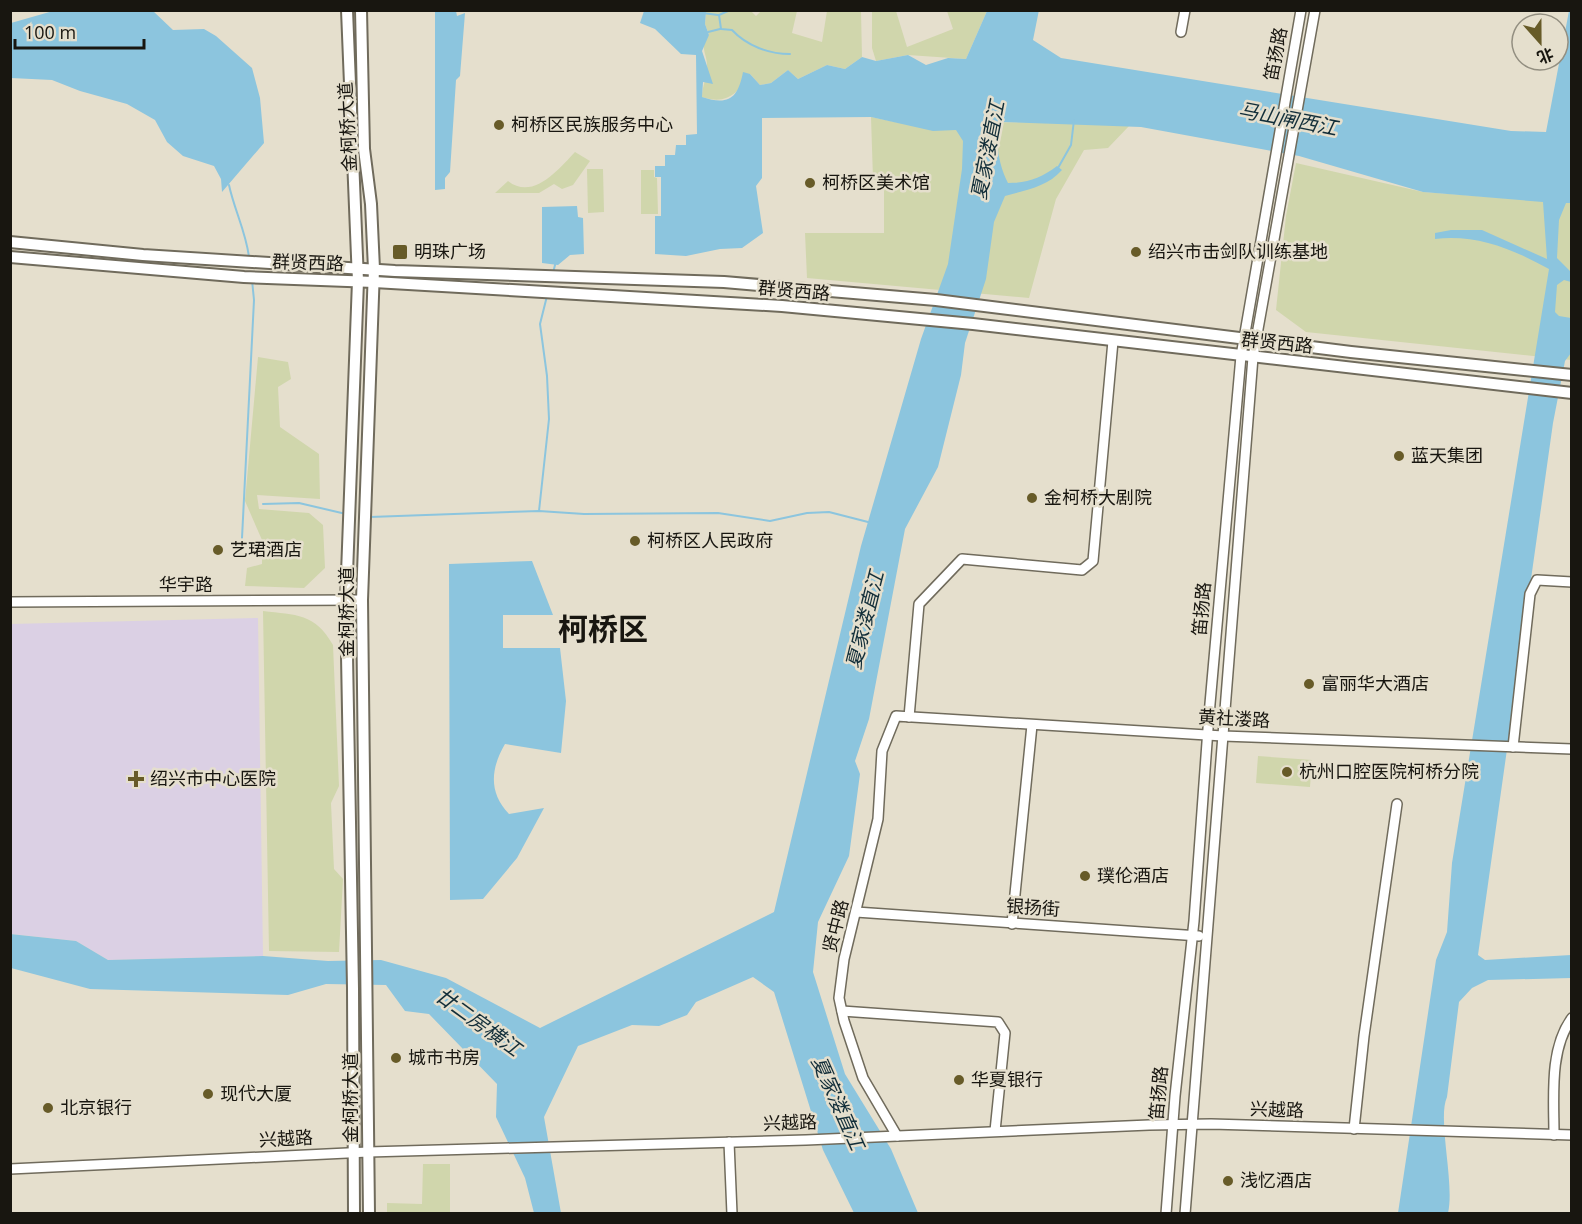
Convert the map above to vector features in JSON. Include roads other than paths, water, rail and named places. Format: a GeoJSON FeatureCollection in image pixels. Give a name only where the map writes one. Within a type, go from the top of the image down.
{"type":"FeatureCollection","features":[{"type":"Feature","properties":{"kind":"main road","name":"金柯桥大道"},"geometry":{"type":"LineString","coordinates":[[347,10],[350,150],[357,208],[358,268],[346,600],[353,988],[354,1214]]}},
{"type":"Feature","properties":{"kind":"main road","name":"金柯桥大道"},"geometry":{"type":"LineString","coordinates":[[361,10],[364,149],[371,204],[374,269],[362,600],[369,1214]]}},
{"type":"Feature","properties":{"kind":"main road","name":"群贤西路"},"geometry":{"type":"LineString","coordinates":[[10,242],[143,255],[374,269],[561,278],[724,282],[936,300],[1568,375]]}},
{"type":"Feature","properties":{"kind":"main road","name":"群贤西路"},"geometry":{"type":"LineString","coordinates":[[10,257],[244,277],[358,281],[782,306],[973,324],[1566,393]]}},
{"type":"Feature","properties":{"kind":"street"},"geometry":{"type":"LineString","coordinates":[[1181,32],[1185,10]]}},
{"type":"Feature","properties":{"kind":"street","name":"笛扬路"},"geometry":{"type":"LineString","coordinates":[[1166,1214],[1241,356],[1301,10]]}},
{"type":"Feature","properties":{"kind":"street","name":"笛扬路"},"geometry":{"type":"LineString","coordinates":[[1185,1214],[1253,357],[1315,10]]}},
{"type":"Feature","properties":{"kind":"street"},"geometry":{"type":"LineString","coordinates":[[909,717],[919,604],[962,560],[1082,570],[1093,561],[1113,341]]}},
{"type":"Feature","properties":{"kind":"street"},"geometry":{"type":"LineString","coordinates":[[1511,747],[1530,594],[1538,580],[1572,582]]}},
{"type":"Feature","properties":{"kind":"street","name":"华宇路"},"geometry":{"type":"LineString","coordinates":[[10,602],[362,600]]}},
{"type":"Feature","properties":{"kind":"street","name":"黄社溇路"},"geometry":{"type":"LineString","coordinates":[[896,716],[1223,736],[1572,749]]}},
{"type":"Feature","properties":{"kind":"street","name":"贤中路"},"geometry":{"type":"LineString","coordinates":[[894,1136],[863,1078],[839,998],[844,959],[878,819],[882,751],[896,716]]}},
{"type":"Feature","properties":{"kind":"street"},"geometry":{"type":"LineString","coordinates":[[1012,924],[1032,724]]}},
{"type":"Feature","properties":{"kind":"street"},"geometry":{"type":"LineString","coordinates":[[1354,1129],[1364,1036],[1397,804]]}},
{"type":"Feature","properties":{"kind":"street","name":"银扬街"},"geometry":{"type":"LineString","coordinates":[[856,912],[1207,937]]}},
{"type":"Feature","properties":{"kind":"street"},"geometry":{"type":"LineString","coordinates":[[842,1011],[998,1022],[1005,1033],[995,1131]]}},
{"type":"Feature","properties":{"kind":"street"},"geometry":{"type":"LineString","coordinates":[[1554,1135],[1555,1085],[1561,1032],[1572,1018]]}},
{"type":"Feature","properties":{"kind":"street","name":"兴越路"},"geometry":{"type":"LineString","coordinates":[[10,1169],[353,1152],[806,1140],[1193,1124],[1572,1135]]}},
{"type":"Feature","properties":{"kind":"street"},"geometry":{"type":"LineString","coordinates":[[729,1142],[732,1214]]}},
{"type":"Feature","properties":{"kind":"water"},"geometry":{"type":"Polygon","coordinates":[[[699,10],[706,12],[705,24],[709,35],[702,51],[713,84],[703,82],[702,97],[711,100],[731,98],[738,88],[743,72],[750,74],[760,85],[771,83],[788,70],[798,79],[827,65],[845,69],[862,57],[876,61],[908,55],[926,65],[948,58],[966,59],[987,11],[1039,10],[1033,40],[1061,58],[1511,131],[1546,132],[1557,72],[1570,72],[1569,12],[1571,11],[1571,203],[1566,203],[1559,220],[1557,258],[1571,272],[1571,282],[1564,280],[1557,285],[1555,312],[1559,316],[1571,318],[1571,353],[1565,361],[1553,423],[1478,955],[1485,960],[1571,955],[1571,978],[1488,980],[1472,988],[1459,1002],[1444,1107],[1450,1200],[1448,1213],[1398,1213],[1436,960],[1447,932],[1452,863],[1549,269],[1508,249],[1480,241],[1435,239],[1435,233],[1451,230],[1482,230],[1547,259],[1543,202],[1423,192],[1299,156],[1141,127],[1001,122],[998,137],[999,153],[1008,183],[1034,179],[1057,166],[1062,170],[1043,184],[1005,196],[994,222],[986,279],[965,343],[961,375],[938,467],[905,529],[869,719],[855,761],[860,774],[849,856],[818,922],[813,972],[845,1074],[891,1149],[918,1213],[854,1213],[823,1150],[774,992],[753,977],[696,1002],[687,1015],[659,1026],[632,1025],[578,1046],[544,1117],[561,1213],[534,1213],[525,1178],[496,1117],[497,1084],[429,1014],[405,1011],[386,985],[326,984],[288,995],[90,989],[11,968],[10,934],[76,941],[108,960],[263,956],[328,961],[381,960],[446,978],[540,1028],[774,912],[861,546],[921,339],[948,264],[962,169],[963,141],[956,130],[933,131],[871,117],[762,118],[762,178],[756,186],[763,233],[742,248],[720,249],[686,256],[655,254],[655,216],[661,216],[661,177],[655,177],[655,166],[665,166],[665,155],[675,155],[676,145],[686,145],[686,135],[697,134],[696,55],[681,54],[655,29],[640,23],[644,11],[699,10]]]}},
{"type":"Feature","properties":{"kind":"water"},"geometry":{"type":"Polygon","coordinates":[[[53,11],[153,11],[173,30],[204,29],[216,36],[252,68],[260,98],[264,143],[222,192],[221,179],[214,166],[183,156],[167,142],[155,120],[127,104],[80,91],[52,80],[11,78],[11,23],[53,11]]]}},
{"type":"Feature","properties":{"kind":"water"},"geometry":{"type":"Polygon","coordinates":[[[435,11],[456,11],[457,16],[465,13],[460,76],[456,80],[450,172],[445,178],[445,189],[435,190],[435,11]]]}},
{"type":"Feature","properties":{"kind":"water"},"geometry":{"type":"Polygon","coordinates":[[[577,206],[578,217],[583,218],[584,254],[570,255],[558,265],[542,263],[542,207],[577,206]]]}},
{"type":"Feature","properties":{"kind":"water"},"geometry":{"type":"Polygon","coordinates":[[[532,561],[553,615],[503,615],[503,648],[560,648],[566,701],[561,753],[505,744],[497,762],[494,780],[502,806],[509,814],[544,808],[517,858],[483,899],[450,900],[449,564],[532,561]]]}},
{"type":"Feature","properties":{"kind":"waterway"},"geometry":{"type":"LineString","coordinates":[[728,11],[719,15],[721,29],[732,30],[759,48],[790,54]]}},
{"type":"Feature","properties":{"kind":"waterway"},"geometry":{"type":"LineString","coordinates":[[703,13],[718,15]]}},
{"type":"Feature","properties":{"kind":"waterway"},"geometry":{"type":"LineString","coordinates":[[708,32],[720,29]]}},
{"type":"Feature","properties":{"kind":"waterway"},"geometry":{"type":"LineString","coordinates":[[1058,168],[1071,145],[1074,120]]}},
{"type":"Feature","properties":{"kind":"waterway"},"geometry":{"type":"LineString","coordinates":[[229,185],[249,257]]}},
{"type":"Feature","properties":{"kind":"waterway"},"geometry":{"type":"LineString","coordinates":[[553,273],[556,261]]}},
{"type":"Feature","properties":{"kind":"waterway"},"geometry":{"type":"LineString","coordinates":[[242,538],[254,300],[252,280]]}},
{"type":"Feature","properties":{"kind":"waterway"},"geometry":{"type":"LineString","coordinates":[[539,511],[549,419],[547,376],[540,324],[547,296]]}},
{"type":"Feature","properties":{"kind":"waterway"},"geometry":{"type":"LineString","coordinates":[[263,504],[299,503],[346,514]]}},
{"type":"Feature","properties":{"kind":"waterway"},"geometry":{"type":"LineString","coordinates":[[370,517],[539,511],[584,514],[718,513],[770,521],[807,513],[829,512],[868,522]]}},
{"type":"Feature","properties":{"kind":"place","name":"柯桥区民族服务中心"},"geometry":{"type":"Point","coordinates":[499,125]}},
{"type":"Feature","properties":{"kind":"place","name":"柯桥区美术馆"},"geometry":{"type":"Point","coordinates":[810,183]}},
{"type":"Feature","properties":{"kind":"place","name":"明珠广场"},"geometry":{"type":"Point","coordinates":[400,252]}},
{"type":"Feature","properties":{"kind":"place","name":"绍兴市击剑队训练基地"},"geometry":{"type":"Point","coordinates":[1136,252]}},
{"type":"Feature","properties":{"kind":"place","name":"蓝天集团"},"geometry":{"type":"Point","coordinates":[1399,456]}},
{"type":"Feature","properties":{"kind":"place","name":"金柯桥大剧院"},"geometry":{"type":"Point","coordinates":[1032,498]}},
{"type":"Feature","properties":{"kind":"place","name":"柯桥区人民政府"},"geometry":{"type":"Point","coordinates":[635,541]}},
{"type":"Feature","properties":{"kind":"place","name":"艺珺酒店"},"geometry":{"type":"Point","coordinates":[218,550]}},
{"type":"Feature","properties":{"kind":"place","name":"富丽华大酒店"},"geometry":{"type":"Point","coordinates":[1309,684]}},
{"type":"Feature","properties":{"kind":"place","name":"杭州口腔医院柯桥分院"},"geometry":{"type":"Point","coordinates":[1287,772]}},
{"type":"Feature","properties":{"kind":"place","name":"绍兴市中心医院"},"geometry":{"type":"Point","coordinates":[136,779]}},
{"type":"Feature","properties":{"kind":"place","name":"璞伦酒店"},"geometry":{"type":"Point","coordinates":[1085,876]}},
{"type":"Feature","properties":{"kind":"place","name":"城市书房"},"geometry":{"type":"Point","coordinates":[396,1058]}},
{"type":"Feature","properties":{"kind":"place","name":"华夏银行"},"geometry":{"type":"Point","coordinates":[959,1080]}},
{"type":"Feature","properties":{"kind":"place","name":"现代大厦"},"geometry":{"type":"Point","coordinates":[208,1094]}},
{"type":"Feature","properties":{"kind":"place","name":"北京银行"},"geometry":{"type":"Point","coordinates":[48,1108]}},
{"type":"Feature","properties":{"kind":"place","name":"浅忆酒店"},"geometry":{"type":"Point","coordinates":[1228,1181]}},
{"type":"Feature","properties":{"kind":"district","name":"柯桥区"},"geometry":{"type":"Point","coordinates":[603,630]}},
{"type":"Feature","properties":{"kind":"water label","name":"马山闸西江"},"geometry":{"type":"Point","coordinates":[1288,119]}},
{"type":"Feature","properties":{"kind":"water label","name":"夏家溇直江"},"geometry":{"type":"Point","coordinates":[988,150]}},
{"type":"Feature","properties":{"kind":"water label","name":"夏家溇直江"},"geometry":{"type":"Point","coordinates":[865,620]}},
{"type":"Feature","properties":{"kind":"water label","name":"廿二房横江"},"geometry":{"type":"Point","coordinates":[478,1022]}},
{"type":"Feature","properties":{"kind":"water label","name":"夏家溇直江"},"geometry":{"type":"Point","coordinates":[838,1103]}}]}
